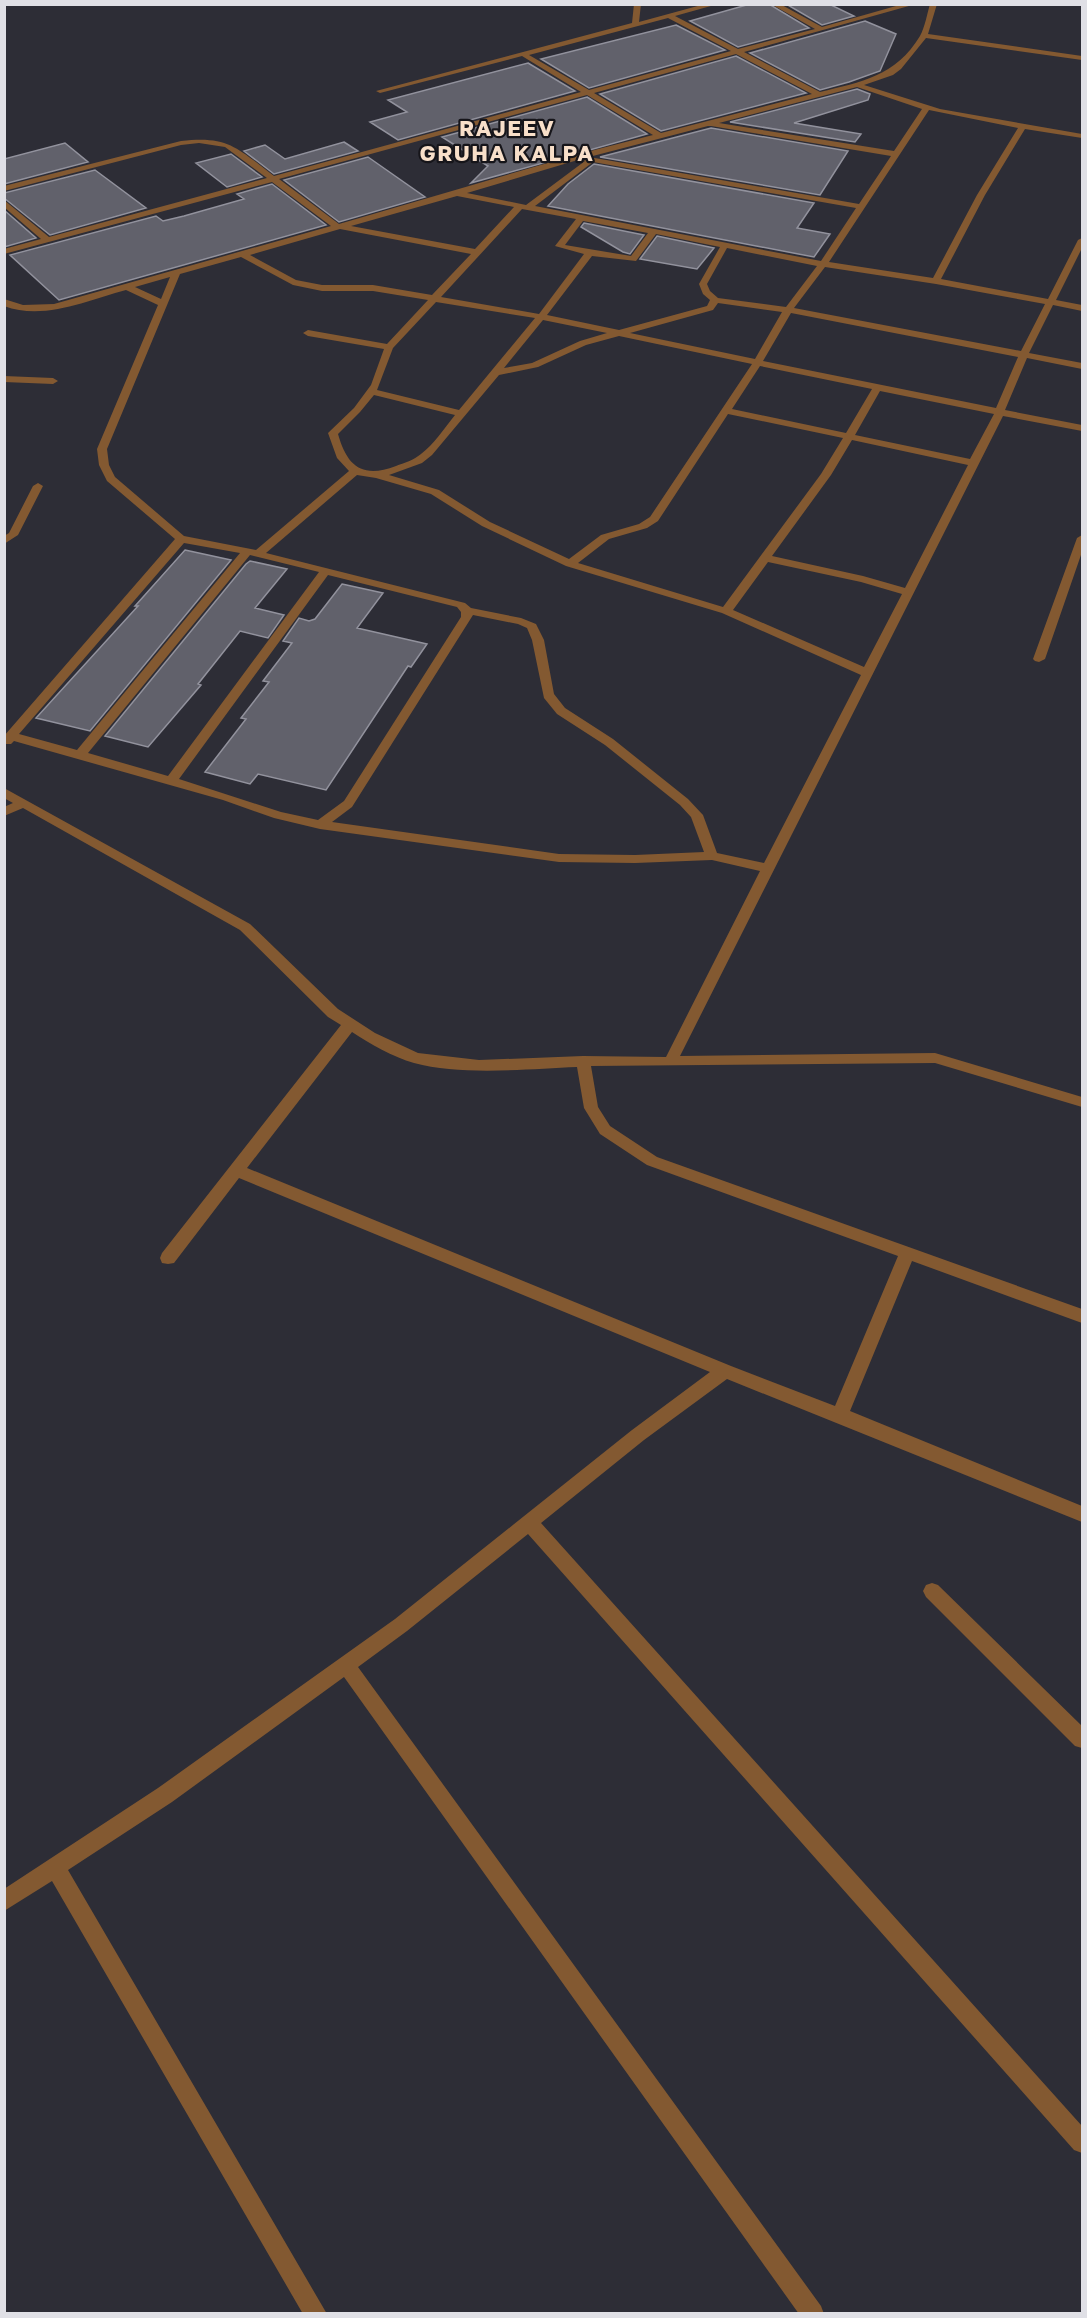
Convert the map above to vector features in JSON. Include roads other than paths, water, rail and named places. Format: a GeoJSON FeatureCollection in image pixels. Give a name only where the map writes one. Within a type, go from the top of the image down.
{"type":"FeatureCollection","features":[{"type":"Feature","properties":{"kind":"street"},"geometry":{"type":"LineString","coordinates":[[634,25],[638,4]]}},
{"type":"Feature","properties":{"kind":"street"},"geometry":{"type":"LineString","coordinates":[[380,91],[715,4]]}},
{"type":"Feature","properties":{"kind":"street"},"geometry":{"type":"LineString","coordinates":[[774,4],[821,29]]}},
{"type":"Feature","properties":{"kind":"street"},"geometry":{"type":"LineString","coordinates":[[4,252],[912,4]]}},
{"type":"Feature","properties":{"kind":"street"},"geometry":{"type":"LineString","coordinates":[[4,302],[32,310],[55,307],[456,194],[578,157],[857,85],[890,73],[924,36],[934,4]]}},
{"type":"Feature","properties":{"kind":"street"},"geometry":{"type":"LineString","coordinates":[[669,16],[817,94]]}},
{"type":"Feature","properties":{"kind":"street"},"geometry":{"type":"LineString","coordinates":[[924,36],[1083,58]]}},
{"type":"Feature","properties":{"kind":"street"},"geometry":{"type":"LineString","coordinates":[[523,54],[658,135]]}},
{"type":"Feature","properties":{"kind":"street"},"geometry":{"type":"LineString","coordinates":[[857,85],[886,97],[927,107],[1083,136]]}},
{"type":"Feature","properties":{"kind":"street"},"geometry":{"type":"LineString","coordinates":[[570,564],[605,537],[642,526],[654,519],[758,362],[788,310],[823,264],[927,107]]}},
{"type":"Feature","properties":{"kind":"street"},"geometry":{"type":"LineString","coordinates":[[705,123],[896,154]]}},
{"type":"Feature","properties":{"kind":"street"},"geometry":{"type":"LineString","coordinates":[[936,281],[981,195],[1023,126]]}},
{"type":"Feature","properties":{"kind":"street"},"geometry":{"type":"LineString","coordinates":[[4,189],[181,143],[202,140],[217,141],[228,146],[336,226],[477,252]]}},
{"type":"Feature","properties":{"kind":"street"},"geometry":{"type":"LineString","coordinates":[[578,157],[862,207]]}},
{"type":"Feature","properties":{"kind":"street"},"geometry":{"type":"LineString","coordinates":[[592,159],[523,207],[477,252],[389,346],[376,385],[357,410],[333,433],[340,454],[348,468],[435,492],[486,524],[570,564],[726,611],[867,673]]}},
{"type":"Feature","properties":{"kind":"street"},"geometry":{"type":"LineString","coordinates":[[456,194],[823,264],[936,281],[1083,308]]}},
{"type":"Feature","properties":{"kind":"street"},"geometry":{"type":"LineString","coordinates":[[4,202],[47,240]]}},
{"type":"Feature","properties":{"kind":"street"},"geometry":{"type":"LineString","coordinates":[[581,218],[559,246],[633,259],[653,231]]}},
{"type":"Feature","properties":{"kind":"street"},"geometry":{"type":"LineString","coordinates":[[669,1062],[974,463],[1024,354],[1083,240]]}},
{"type":"Feature","properties":{"kind":"street"},"geometry":{"type":"LineString","coordinates":[[725,245],[703,284],[706,292],[715,300],[788,310],[1083,366]]}},
{"type":"Feature","properties":{"kind":"street"},"geometry":{"type":"LineString","coordinates":[[240,253],[293,282],[322,288],[373,288],[542,317],[1083,428]]}},
{"type":"Feature","properties":{"kind":"street"},"geometry":{"type":"LineString","coordinates":[[378,475],[423,458],[542,317],[590,253]]}},
{"type":"Feature","properties":{"kind":"street"},"geometry":{"type":"LineString","coordinates":[[177,271],[102,449],[104,465],[111,479],[181,539],[326,570],[461,605],[467,611],[521,621],[532,626],[538,640],[548,695],[561,711],[609,742],[684,802],[697,815],[712,856]]}},
{"type":"Feature","properties":{"kind":"street"},"geometry":{"type":"LineString","coordinates":[[126,286],[164,304]]}},
{"type":"Feature","properties":{"kind":"street"},"geometry":{"type":"LineString","coordinates":[[496,373],[535,364],[583,343],[710,308],[715,300]]}},
{"type":"Feature","properties":{"kind":"street"},"geometry":{"type":"LineString","coordinates":[[308,333],[389,346]]}},
{"type":"Feature","properties":{"kind":"street"},"geometry":{"type":"LineString","coordinates":[[4,379],[53,381]]}},
{"type":"Feature","properties":{"kind":"street"},"geometry":{"type":"LineString","coordinates":[[726,611],[826,475],[878,387]]}},
{"type":"Feature","properties":{"kind":"street"},"geometry":{"type":"LineString","coordinates":[[371,391],[461,414]]}},
{"type":"Feature","properties":{"kind":"street"},"geometry":{"type":"LineString","coordinates":[[726,411],[974,463]]}},
{"type":"Feature","properties":{"kind":"street"},"geometry":{"type":"LineString","coordinates":[[79,756],[253,553],[355,471]]}},
{"type":"Feature","properties":{"kind":"street"},"geometry":{"type":"LineString","coordinates":[[4,541],[13,536],[38,486]]}},
{"type":"Feature","properties":{"kind":"street"},"geometry":{"type":"LineString","coordinates":[[1039,659],[1083,538]]}},
{"type":"Feature","properties":{"kind":"street"},"geometry":{"type":"LineString","coordinates":[[181,539],[8,739],[79,756],[227,797],[278,815],[320,825],[559,858],[635,860],[712,856],[768,868]]}},
{"type":"Feature","properties":{"kind":"street"},"geometry":{"type":"LineString","coordinates":[[765,558],[863,579],[908,592]]}},
{"type":"Feature","properties":{"kind":"street"},"geometry":{"type":"LineString","coordinates":[[170,782],[326,570]]}},
{"type":"Feature","properties":{"kind":"street"},"geometry":{"type":"LineString","coordinates":[[320,825],[348,804],[453,642],[467,617],[467,611]]}},
{"type":"Feature","properties":{"kind":"street"},"geometry":{"type":"LineString","coordinates":[[4,792],[245,927],[333,1013],[370,1037],[416,1058],[479,1065],[583,1060],[669,1062],[935,1059],[1083,1102]]}},
{"type":"Feature","properties":{"kind":"street"},"geometry":{"type":"LineString","coordinates":[[4,812],[23,802]]}},
{"type":"Feature","properties":{"kind":"street"},"geometry":{"type":"LineString","coordinates":[[168,1258],[350,1024]]}},
{"type":"Feature","properties":{"kind":"street"},"geometry":{"type":"LineString","coordinates":[[583,1060],[591,1108],[605,1130],[652,1161],[1083,1316]]}},
{"type":"Feature","properties":{"kind":"street"},"geometry":{"type":"LineString","coordinates":[[236,1170],[725,1371],[1083,1514]]}},
{"type":"Feature","properties":{"kind":"street"},"geometry":{"type":"LineString","coordinates":[[840,1415],[908,1253]]}},
{"type":"Feature","properties":{"kind":"street"},"geometry":{"type":"LineString","coordinates":[[4,1901],[165,1795],[346,1665],[401,1624],[638,1435],[725,1371]]}},
{"type":"Feature","properties":{"kind":"street"},"geometry":{"type":"LineString","coordinates":[[529,1522],[1083,2142]]}},
{"type":"Feature","properties":{"kind":"street"},"geometry":{"type":"LineString","coordinates":[[933,1591],[1083,1740]]}},
{"type":"Feature","properties":{"kind":"street"},"geometry":{"type":"LineString","coordinates":[[346,1665],[813,2313]]}},
{"type":"Feature","properties":{"kind":"street"},"geometry":{"type":"LineString","coordinates":[[55,1867],[316,2313]]}},
{"type":"Feature","properties":{"kind":"district","name":"RAJEEV GRUHA KALPA"},"geometry":{"type":"Point","coordinates":[507,140]}}]}
